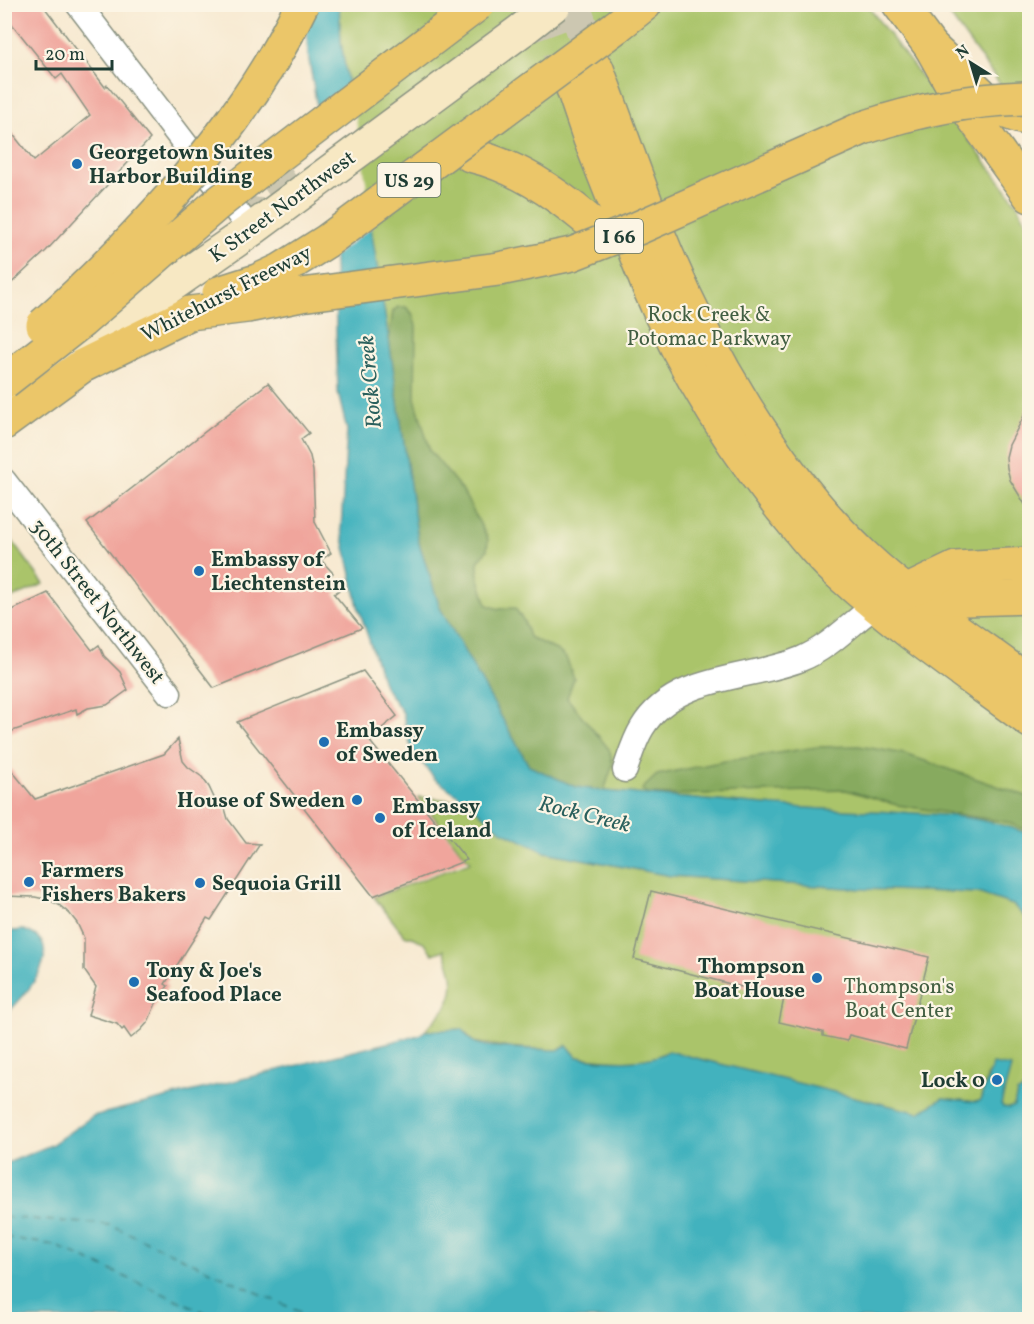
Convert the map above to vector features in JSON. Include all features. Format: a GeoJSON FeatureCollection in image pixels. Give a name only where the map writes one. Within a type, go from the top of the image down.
{"type":"FeatureCollection","features":[{"type":"Feature","properties":{"kind":"main road"},"geometry":{"type":"LineString","coordinates":[[4,358],[110,264],[177,191],[208,154],[258,83],[279,49],[302,4]]}},
{"type":"Feature","properties":{"kind":"main road"},"geometry":{"type":"LineString","coordinates":[[4,382],[82,321],[241,185],[478,4]]}},
{"type":"Feature","properties":{"kind":"main road","name":"K Street Northwest"},"geometry":{"type":"LineString","coordinates":[[4,401],[251,230],[555,4]]}},
{"type":"Feature","properties":{"kind":"main road","name":"Whitehurst Freeway"},"geometry":{"type":"LineString","coordinates":[[4,423],[82,366],[190,313],[219,293],[257,281],[280,270],[327,241],[645,4]]}},
{"type":"Feature","properties":{"kind":"main road"},"geometry":{"type":"LineString","coordinates":[[898,4],[931,47],[960,99],[1029,196]]}},
{"type":"Feature","properties":{"kind":"main road"},"geometry":{"type":"LineString","coordinates":[[931,47],[996,108],[1020,117],[1029,116]]}},
{"type":"Feature","properties":{"kind":"main road"},"geometry":{"type":"LineString","coordinates":[[585,79],[590,139],[635,213]]}},
{"type":"Feature","properties":{"kind":"main road","name":"I 66"},"geometry":{"type":"LineString","coordinates":[[190,313],[247,306],[301,295],[499,269],[562,256],[638,228],[831,141],[874,125],[905,115],[954,105],[1029,98]]}},
{"type":"Feature","properties":{"kind":"main road"},"geometry":{"type":"LineString","coordinates":[[470,155],[492,160],[550,190],[589,221]]}},
{"type":"Feature","properties":{"kind":"main road"},"geometry":{"type":"LineString","coordinates":[[1029,683],[906,592],[863,555],[834,524],[773,447],[708,342],[686,298],[638,248],[650,293],[696,384],[752,470],[802,534],[875,606],[1029,721]]}},
{"type":"Feature","properties":{"kind":"main road"},"geometry":{"type":"LineString","coordinates":[[875,606],[956,568],[1029,564]]}},
{"type":"Feature","properties":{"kind":"main road"},"geometry":{"type":"LineString","coordinates":[[906,592],[965,598],[1029,597]]}},
{"type":"Feature","properties":{"kind":"street"},"geometry":{"type":"LineString","coordinates":[[78,4],[251,230]]}},
{"type":"Feature","properties":{"kind":"street","name":"30th Street Northwest"},"geometry":{"type":"LineString","coordinates":[[4,481],[169,693]]}},
{"type":"Feature","properties":{"kind":"street"},"geometry":{"type":"LineString","coordinates":[[625,770],[642,727],[656,711],[674,698],[704,685],[784,664],[816,652],[875,606]]}},
{"type":"Feature","properties":{"kind":"green space","name":"Rock Creek & Potomac Parkway"},"geometry":{"type":"Polygon","coordinates":[[[339,5],[867,5],[1018,205],[1029,228],[1029,834],[980,820],[954,816],[767,805],[576,787],[418,540],[389,340],[341,42],[339,5]]]}},
{"type":"Feature","properties":{"kind":"green space"},"geometry":{"type":"Polygon","coordinates":[[[942,5],[1029,5],[1029,86],[1002,87],[942,5]]]}},
{"type":"Feature","properties":{"kind":"green space"},"geometry":{"type":"Polygon","coordinates":[[[398,307],[406,307],[412,313],[416,326],[415,398],[430,451],[462,490],[488,539],[487,550],[478,562],[478,576],[487,605],[499,609],[515,608],[524,621],[529,637],[558,651],[566,658],[574,678],[567,698],[609,749],[613,764],[604,791],[576,787],[529,766],[440,608],[418,540],[389,340],[393,311],[398,307]]]}},
{"type":"Feature","properties":{"kind":"green space"},"geometry":{"type":"Polygon","coordinates":[[[5,531],[44,584],[4,601],[5,531]]]}},
{"type":"Feature","properties":{"kind":"green space"},"geometry":{"type":"Polygon","coordinates":[[[859,746],[905,754],[1029,797],[1029,831],[1006,822],[897,805],[846,790],[669,795],[646,794],[642,789],[657,775],[725,761],[817,747],[859,746]]]}},
{"type":"Feature","properties":{"kind":"green space","name":"Thompson's Boat Center"},"geometry":{"type":"Polygon","coordinates":[[[418,797],[468,802],[502,831],[545,852],[671,876],[862,889],[978,893],[1013,905],[1029,921],[1029,1086],[1017,1093],[1014,1106],[1003,1107],[1001,1104],[1010,1067],[988,1073],[980,1101],[943,1098],[919,1113],[668,1051],[648,1059],[624,1061],[599,1059],[577,1057],[567,1045],[558,1050],[507,1047],[473,1042],[463,1029],[425,1031],[442,1012],[450,998],[453,984],[447,957],[444,950],[433,954],[425,944],[404,935],[374,897],[470,862],[418,797]]]}},
{"type":"Feature","properties":{"kind":"water","name":"Rock Creek"},"geometry":{"type":"Polygon","coordinates":[[[305,5],[339,5],[341,42],[389,340],[418,540],[440,608],[529,766],[576,787],[604,791],[795,807],[954,816],[1005,826],[1029,834],[1029,921],[1013,905],[978,893],[862,889],[671,876],[545,852],[502,831],[468,802],[435,779],[412,750],[403,713],[384,686],[358,606],[341,529],[347,430],[338,393],[332,197],[308,54],[305,5]]]}},
{"type":"Feature","properties":{"kind":"water"},"geometry":{"type":"Polygon","coordinates":[[[23,930],[37,937],[44,947],[44,958],[40,971],[32,984],[5,1015],[5,932],[23,930]]]}},
{"type":"Feature","properties":{"kind":"water"},"geometry":{"type":"Polygon","coordinates":[[[463,1029],[471,1040],[478,1044],[552,1050],[558,1050],[567,1045],[577,1057],[598,1060],[636,1060],[668,1051],[919,1113],[943,1098],[980,1101],[993,1064],[1011,1067],[1001,1104],[1003,1107],[1014,1106],[1017,1093],[1029,1086],[1029,1319],[5,1319],[5,1164],[51,1145],[93,1116],[419,1035],[425,1031],[463,1029]]]}},
{"type":"Feature","properties":{"kind":"pier"},"geometry":{"type":"Polygon","coordinates":[[[350,83],[373,226],[331,258],[329,197],[314,110],[350,83]]]}},
{"type":"Feature","properties":{"kind":"building"},"geometry":{"type":"Polygon","coordinates":[[[4,4],[42,4],[105,87],[107,85],[150,139],[46,251],[4,290],[4,123],[34,161],[90,115],[62,74],[56,79],[4,14],[4,4]]]}},
{"type":"Feature","properties":{"kind":"building"},"geometry":{"type":"Polygon","coordinates":[[[268,383],[309,433],[301,439],[310,456],[313,471],[315,522],[331,553],[321,560],[333,573],[329,577],[339,590],[334,594],[362,628],[214,688],[87,523],[268,383]]]}},
{"type":"Feature","properties":{"kind":"building"},"geometry":{"type":"Polygon","coordinates":[[[1029,406],[1029,511],[1010,480],[1006,457],[1009,445],[1029,406]]]}},
{"type":"Feature","properties":{"kind":"building"},"geometry":{"type":"Polygon","coordinates":[[[48,593],[92,650],[99,645],[104,656],[120,672],[128,690],[107,705],[88,708],[77,714],[76,709],[4,734],[4,614],[48,593]]]}},
{"type":"Feature","properties":{"kind":"building","name":"House of Sweden"},"geometry":{"type":"Polygon","coordinates":[[[363,671],[397,716],[368,739],[467,860],[373,896],[237,722],[363,671]]]}},
{"type":"Feature","properties":{"kind":"building"},"geometry":{"type":"Polygon","coordinates":[[[178,739],[183,761],[202,777],[216,802],[224,805],[228,819],[246,843],[260,844],[211,920],[207,918],[165,984],[168,986],[157,1001],[148,1022],[131,1038],[124,1028],[122,1030],[117,1024],[88,1015],[96,987],[84,970],[84,938],[70,914],[49,900],[4,896],[4,761],[35,799],[164,754],[178,739]]]}},
{"type":"Feature","properties":{"kind":"building","name":"Thompson Boat House"},"geometry":{"type":"Polygon","coordinates":[[[651,891],[929,957],[906,1049],[849,1035],[847,1041],[823,1036],[823,1032],[779,1022],[784,998],[634,959],[651,891]]]}},
{"type":"Feature","properties":{"kind":"ferry route"},"geometry":{"type":"LineString","coordinates":[[4,1217],[111,1225],[317,1320]]}},
{"type":"Feature","properties":{"kind":"ferry route"},"geometry":{"type":"LineString","coordinates":[[4,1237],[54,1245],[222,1320]]}},
{"type":"Feature","properties":{"kind":"tunnel"},"geometry":{"type":"LineString","coordinates":[[542,4],[573,89]]}},
{"type":"Feature","properties":{"kind":"tunnel"},"geometry":{"type":"LineString","coordinates":[[573,4],[597,69]]}},
{"type":"Feature","properties":{"kind":"tunnel"},"geometry":{"type":"LineString","coordinates":[[251,230],[258,184],[287,163]]}},
{"type":"Feature","properties":{"kind":"place","name":"Georgetown Suites Harbor Building"},"geometry":{"type":"Point","coordinates":[77,164]}},
{"type":"Feature","properties":{"kind":"place","name":"Embassy of Liechtenstein"},"geometry":{"type":"Point","coordinates":[199,571]}},
{"type":"Feature","properties":{"kind":"place","name":"Embassy of Sweden"},"geometry":{"type":"Point","coordinates":[324,742]}},
{"type":"Feature","properties":{"kind":"place","name":"House of Sweden"},"geometry":{"type":"Point","coordinates":[357,800]}},
{"type":"Feature","properties":{"kind":"place","name":"Embassy of Iceland"},"geometry":{"type":"Point","coordinates":[380,818]}},
{"type":"Feature","properties":{"kind":"place","name":"Farmers Fishers Bakers"},"geometry":{"type":"Point","coordinates":[29,882]}},
{"type":"Feature","properties":{"kind":"place","name":"Sequoia Grill"},"geometry":{"type":"Point","coordinates":[200,883]}},
{"type":"Feature","properties":{"kind":"place","name":"Thompson Boat House"},"geometry":{"type":"Point","coordinates":[817,978]}},
{"type":"Feature","properties":{"kind":"place","name":"Tony & Joe's Seafood Place"},"geometry":{"type":"Point","coordinates":[134,982]}},
{"type":"Feature","properties":{"kind":"place","name":"Lock 0"},"geometry":{"type":"Point","coordinates":[997,1080]}}]}
